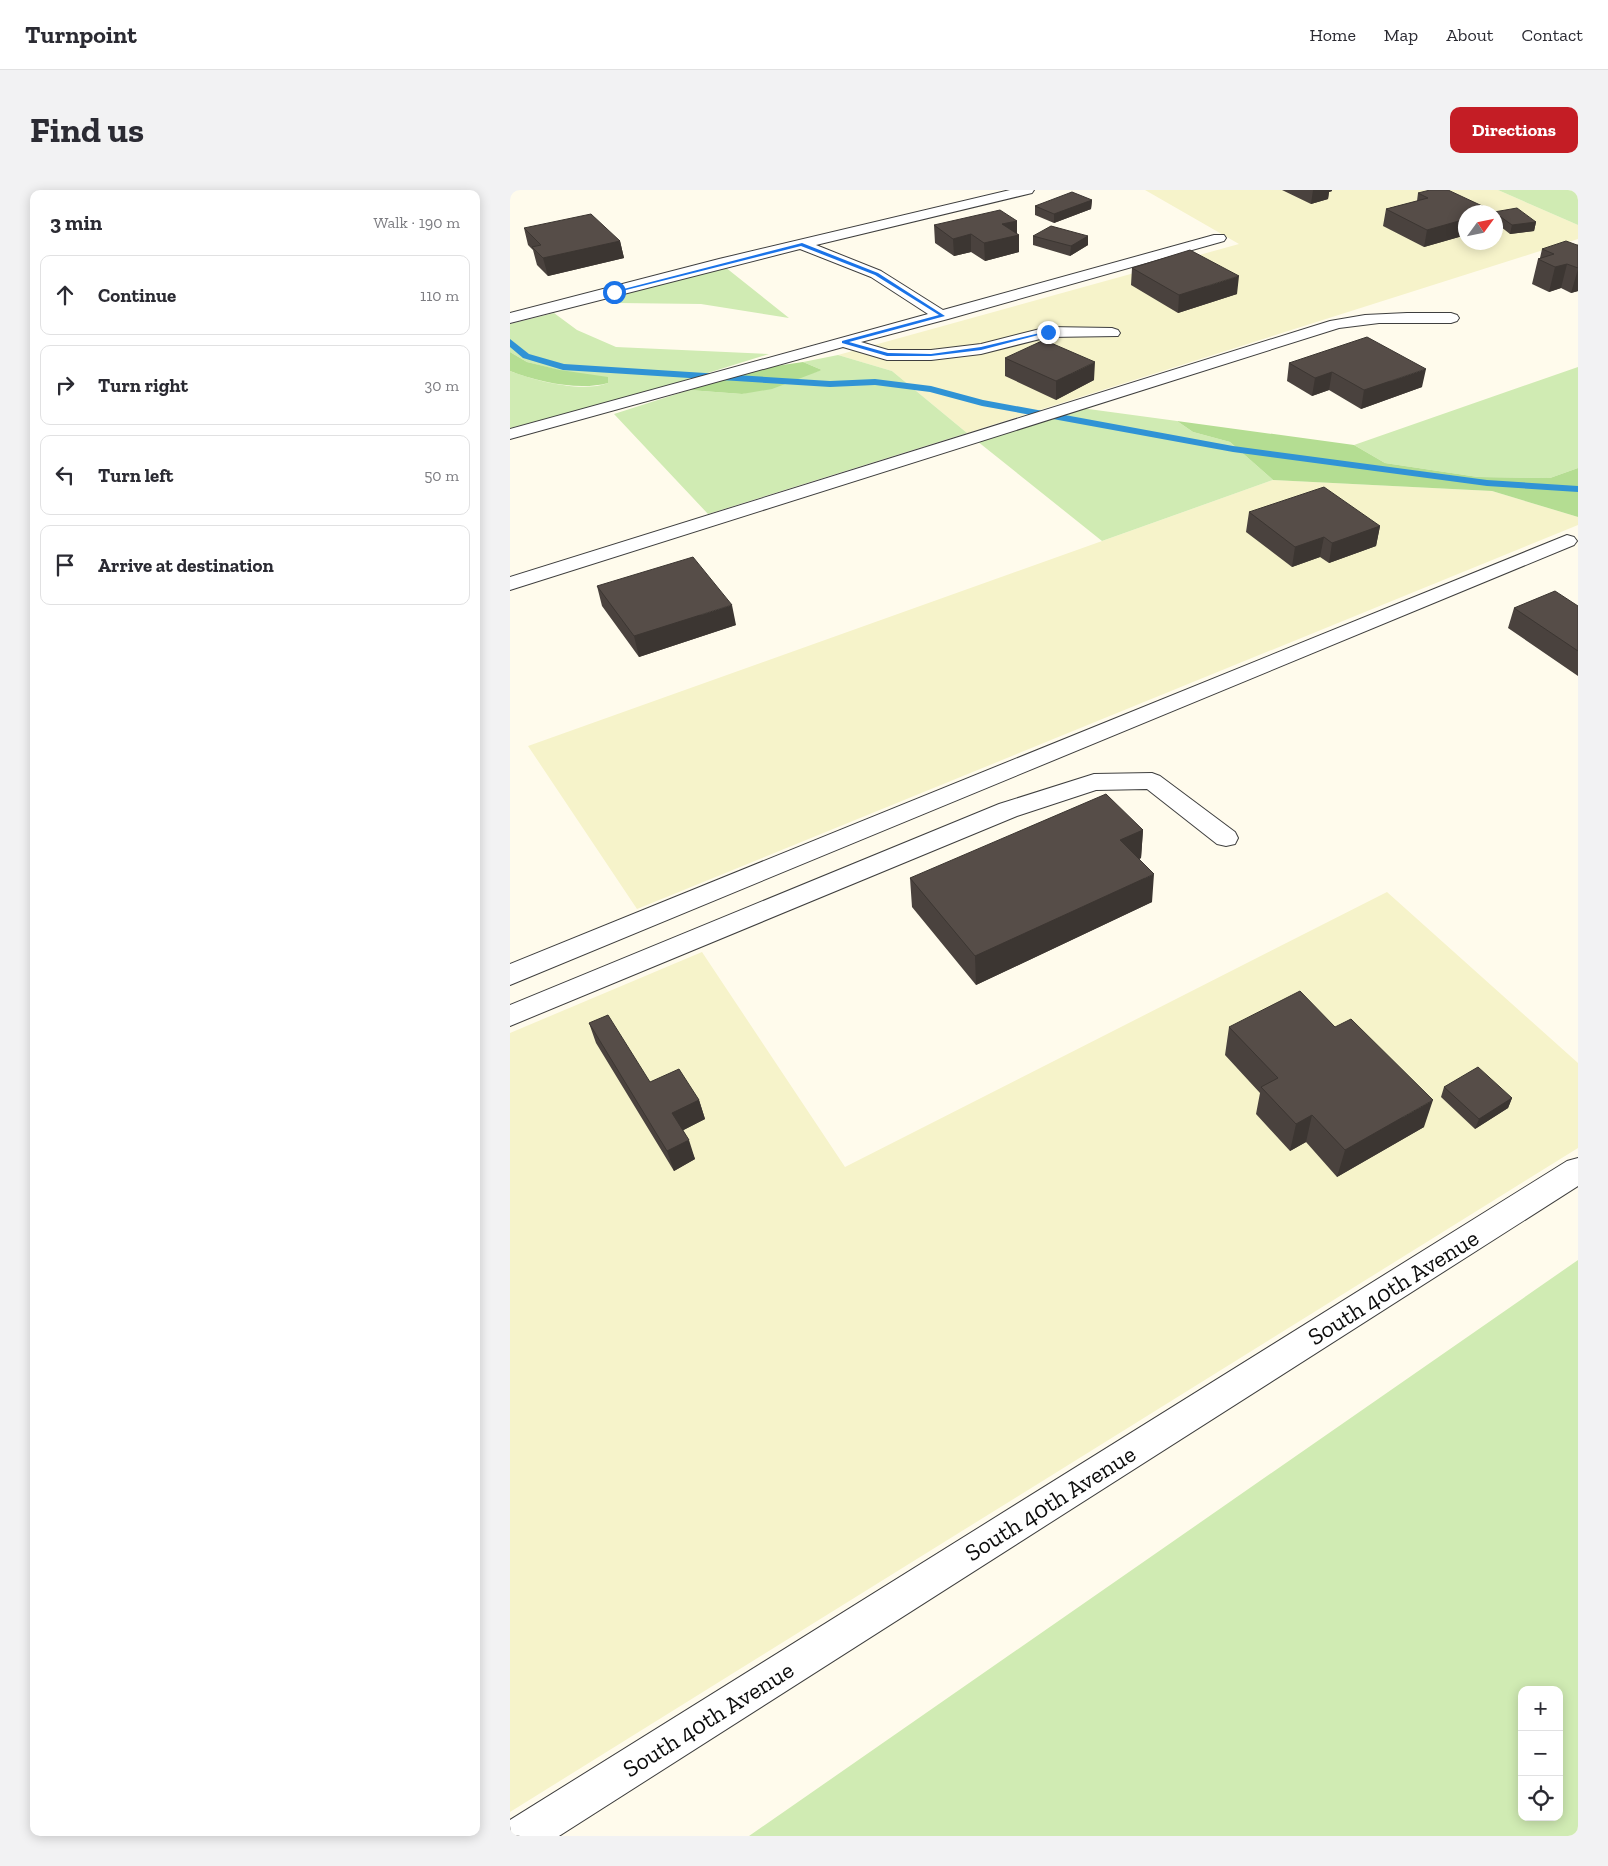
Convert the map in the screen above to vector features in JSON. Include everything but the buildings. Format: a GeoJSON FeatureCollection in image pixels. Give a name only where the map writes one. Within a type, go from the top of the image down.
{"type":"FeatureCollection","features":[{"type":"Feature","properties":{"kind":"street"},"geometry":{"type":"LineString","coordinates":[[510,318],[802,244],[1027,190]]}},
{"type":"Feature","properties":{"kind":"street"},"geometry":{"type":"LineString","coordinates":[[510,434],[1219,238]]}},
{"type":"Feature","properties":{"kind":"street"},"geometry":{"type":"LineString","coordinates":[[802,244],[876,274],[942,316]]}},
{"type":"Feature","properties":{"kind":"street"},"geometry":{"type":"LineString","coordinates":[[510,584],[1336,324],[1361,319],[1389,317],[1451,318]]}},
{"type":"Feature","properties":{"kind":"street"},"geometry":{"type":"LineString","coordinates":[[844,342],[887,354],[931,355],[981,349],[1048,332],[1112,333]]}},
{"type":"Feature","properties":{"kind":"street"},"geometry":{"type":"LineString","coordinates":[[510,975],[1567,541]]}},
{"type":"Feature","properties":{"kind":"street"},"geometry":{"type":"LineString","coordinates":[[510,1016],[1008,810],[1094,782],[1152,781],[1226,838]]}},
{"type":"Feature","properties":{"kind":"street","name":"South 40th Avenue"},"geometry":{"type":"LineString","coordinates":[[522,1836],[1578,1170]]}},
{"type":"Feature","properties":{"kind":"shaded area"},"geometry":{"type":"Polygon","coordinates":[[[1145,190],[1498,190],[1578,225],[1578,239],[967,433],[892,371],[838,355],[1239,244],[1145,190]]]}},
{"type":"Feature","properties":{"kind":"shaded area"},"geometry":{"type":"Polygon","coordinates":[[[1273,480],[1492,491],[1578,517],[1578,525],[637,909],[528,746],[1273,480]]]}},
{"type":"Feature","properties":{"kind":"shaded area"},"geometry":{"type":"Polygon","coordinates":[[[1387,892],[1578,1063],[1578,1148],[510,1812],[510,1033],[702,952],[845,1167],[1387,892]]]}},
{"type":"Feature","properties":{"kind":"green space"},"geometry":{"type":"Polygon","coordinates":[[[1498,190],[1578,190],[1578,225],[1498,190]]]}},
{"type":"Feature","properties":{"kind":"green space"},"geometry":{"type":"Polygon","coordinates":[[[725,267],[789,318],[701,304],[619,303],[610,297],[725,267]]]}},
{"type":"Feature","properties":{"kind":"green space"},"geometry":{"type":"Polygon","coordinates":[[[554,313],[577,330],[616,347],[769,354],[605,405],[510,428],[510,371],[559,385],[585,387],[608,383],[527,362],[510,352],[510,324],[554,313]]]}},
{"type":"Feature","properties":{"kind":"green space"},"geometry":{"type":"Polygon","coordinates":[[[510,352],[527,362],[560,370],[608,377],[608,383],[572,386],[546,382],[521,375],[510,371],[510,352]]]}},
{"type":"Feature","properties":{"kind":"green space"},"geometry":{"type":"Polygon","coordinates":[[[838,355],[892,371],[967,433],[708,514],[614,414],[689,390],[742,394],[822,370],[803,362],[838,355]]]}},
{"type":"Feature","properties":{"kind":"green space"},"geometry":{"type":"Polygon","coordinates":[[[803,362],[822,370],[772,389],[742,394],[689,390],[756,369],[803,362]]]}},
{"type":"Feature","properties":{"kind":"green space"},"geometry":{"type":"Polygon","coordinates":[[[1578,367],[1578,468],[1550,478],[1478,477],[1385,463],[1354,445],[1578,367]]]}},
{"type":"Feature","properties":{"kind":"green space"},"geometry":{"type":"Polygon","coordinates":[[[1081,408],[1177,421],[1193,432],[1230,442],[1273,480],[1102,541],[977,441],[1081,408]]]}},
{"type":"Feature","properties":{"kind":"green space"},"geometry":{"type":"Polygon","coordinates":[[[1177,421],[1354,445],[1385,463],[1478,477],[1550,478],[1578,468],[1578,517],[1492,491],[1273,480],[1230,442],[1193,432],[1177,421]]]}},
{"type":"Feature","properties":{"kind":"green space"},"geometry":{"type":"Polygon","coordinates":[[[1578,1260],[1578,1836],[749,1836],[1578,1260]]]}},
{"type":"Feature","properties":{"kind":"waterway"},"geometry":{"type":"LineString","coordinates":[[510,342],[526,356],[563,367],[830,384],[875,382],[931,389],[982,403],[1233,449],[1487,483],[1578,489]]}},
{"type":"Feature","properties":{"kind":"route"},"geometry":{"type":"LineString","coordinates":[[614,292],[802,244],[876,274],[942,316],[844,342],[887,354],[931,355],[981,349],[1048,332]]}}]}
